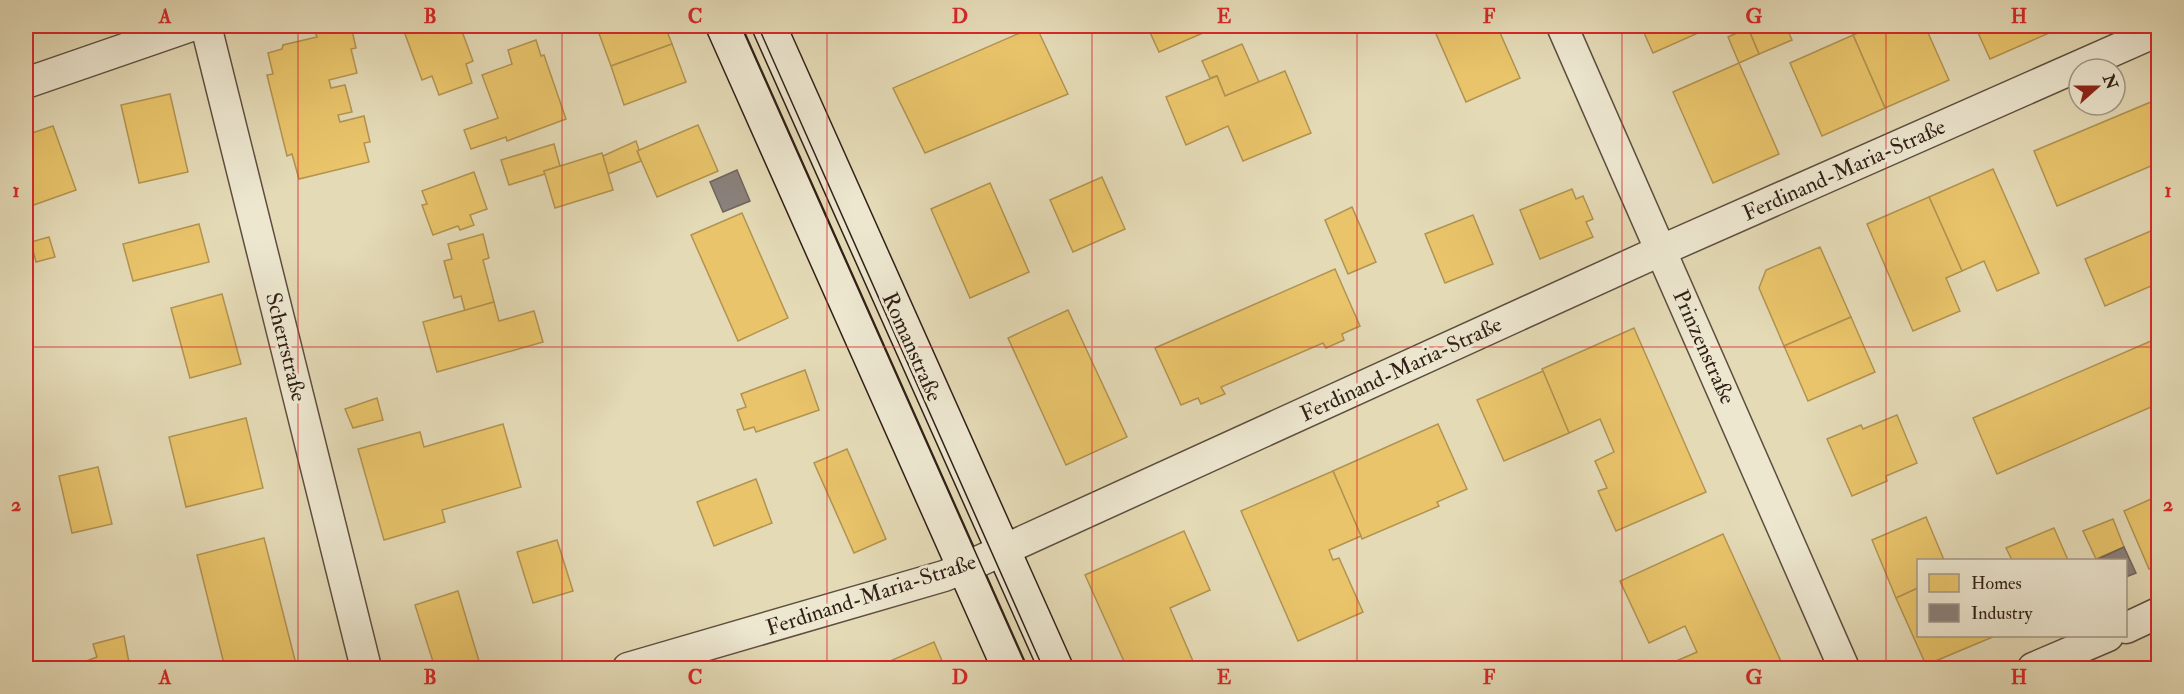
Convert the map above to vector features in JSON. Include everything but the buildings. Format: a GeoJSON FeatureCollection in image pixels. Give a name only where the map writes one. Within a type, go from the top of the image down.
{"type":"FeatureCollection","features":[{"type":"Feature","properties":{"kind":"main road","name":"Romanstraße"},"geometry":{"type":"LineString","coordinates":[[723,26],[1009,669]]}},
{"type":"Feature","properties":{"kind":"main road","name":"Romanstraße"},"geometry":{"type":"LineString","coordinates":[[769,26],[1056,669]]}},
{"type":"Feature","properties":{"kind":"street"},"geometry":{"type":"LineString","coordinates":[[26,83],[191,26]]}},
{"type":"Feature","properties":{"kind":"street","name":"Scherrstraße"},"geometry":{"type":"LineString","coordinates":[[206,26],[366,669]]}},
{"type":"Feature","properties":{"kind":"street","name":"Prinzenstraße"},"geometry":{"type":"LineString","coordinates":[[1562,26],[1844,669]]}},
{"type":"Feature","properties":{"kind":"street","name":"Ferdinand-Maria-Straße"},"geometry":{"type":"LineString","coordinates":[[628,669],[944,576],[964,568],[1662,250],[2158,31]]}},
{"type":"Feature","properties":{"kind":"street"},"geometry":{"type":"LineString","coordinates":[[2127,628],[2158,614]]}},
{"type":"Feature","properties":{"kind":"street"},"geometry":{"type":"LineString","coordinates":[[2033,669],[2106,637]]}},
{"type":"Feature","properties":{"kind":"tram line"},"geometry":{"type":"LineString","coordinates":[[741,26],[1027,668]]}},
{"type":"Feature","properties":{"kind":"tram line"},"geometry":{"type":"LineString","coordinates":[[758,26],[1043,668]]}}]}
